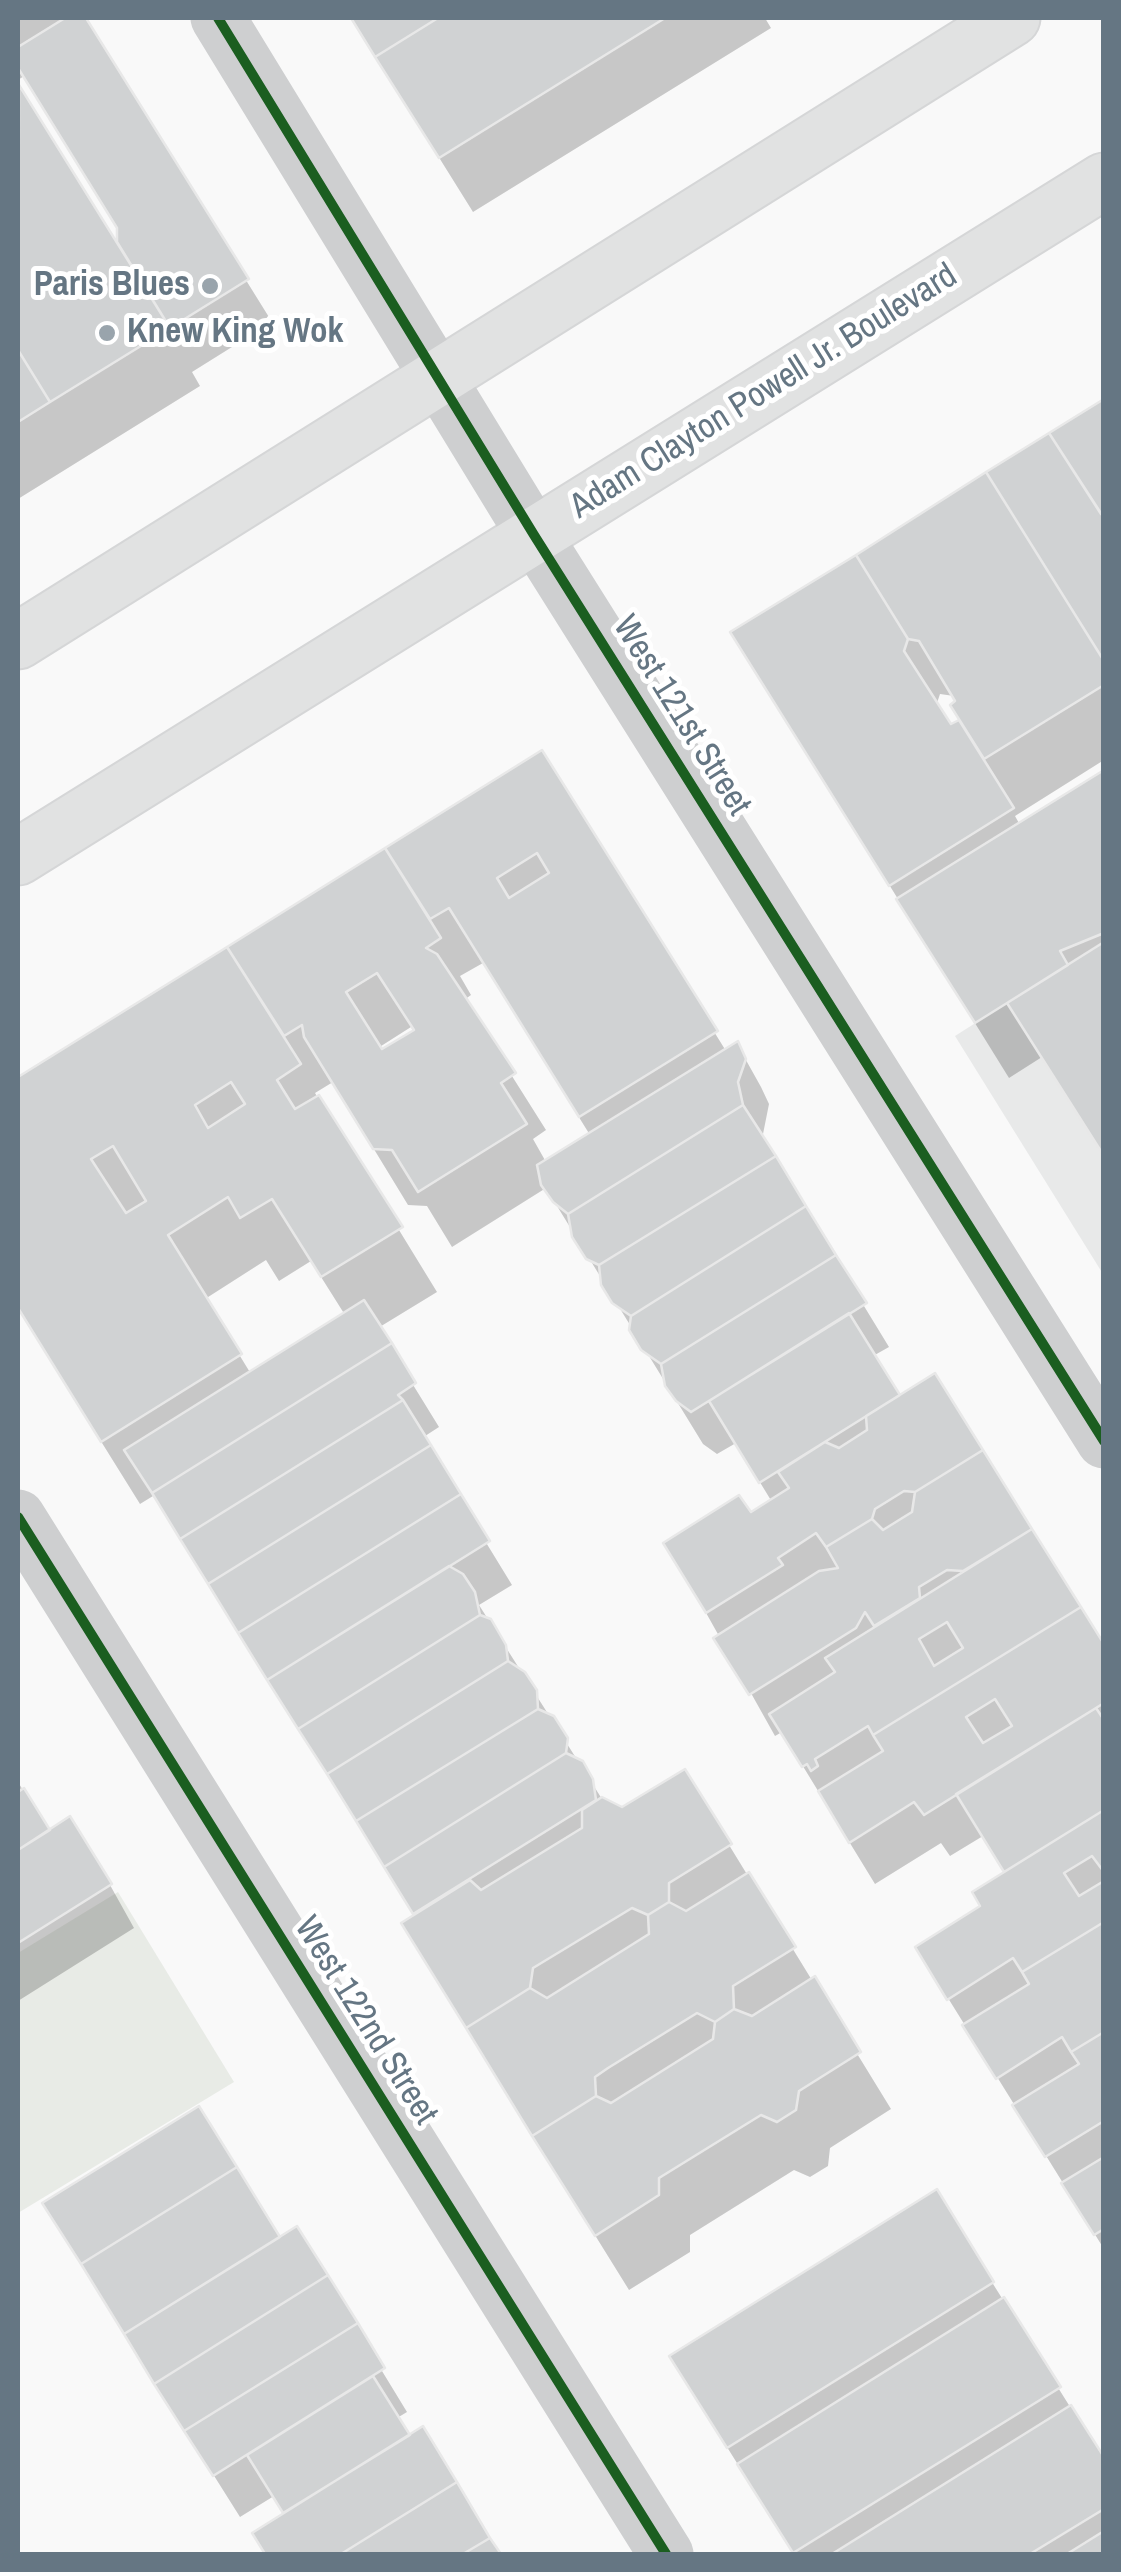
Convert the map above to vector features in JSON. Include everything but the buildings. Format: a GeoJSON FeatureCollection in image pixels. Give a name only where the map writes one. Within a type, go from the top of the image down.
{"type":"FeatureCollection","features":[{"type":"Feature","properties":{"kind":"main road"},"geometry":{"type":"LineString","coordinates":[[18,641],[1012,18]]}},
{"type":"Feature","properties":{"kind":"main road","name":"Adam Clayton Powell Jr. Boulevard"},"geometry":{"type":"LineString","coordinates":[[18,857],[1104,181]]}},
{"type":"Feature","properties":{"kind":"street","name":"West 121st Street"},"geometry":{"type":"LineString","coordinates":[[218,18],[534,535],[1104,1441]]}},
{"type":"Feature","properties":{"kind":"street","name":"West 122nd Street"},"geometry":{"type":"LineString","coordinates":[[18,1517],[666,2554]]}},
{"type":"Feature","properties":{"kind":"shaded area"},"geometry":{"type":"Polygon","coordinates":[[[1103,942],[1103,1274],[955,1036],[1103,942]]]}},
{"type":"Feature","properties":{"kind":"shaded area"},"geometry":{"type":"Polygon","coordinates":[[[118,1892],[234,2082],[18,2213],[18,1953],[118,1892]]]}},
{"type":"Feature","properties":{"kind":"cycle path"},"geometry":{"type":"LineString","coordinates":[[218,18],[534,535],[1104,1441]]}},
{"type":"Feature","properties":{"kind":"cycle path"},"geometry":{"type":"LineString","coordinates":[[18,1517],[666,2554]]}},
{"type":"Feature","properties":{"kind":"place","name":"Paris Blues"},"geometry":{"type":"Point","coordinates":[210,286]}},
{"type":"Feature","properties":{"kind":"place","name":"Knew King Wok"},"geometry":{"type":"Point","coordinates":[107,333]}}]}
